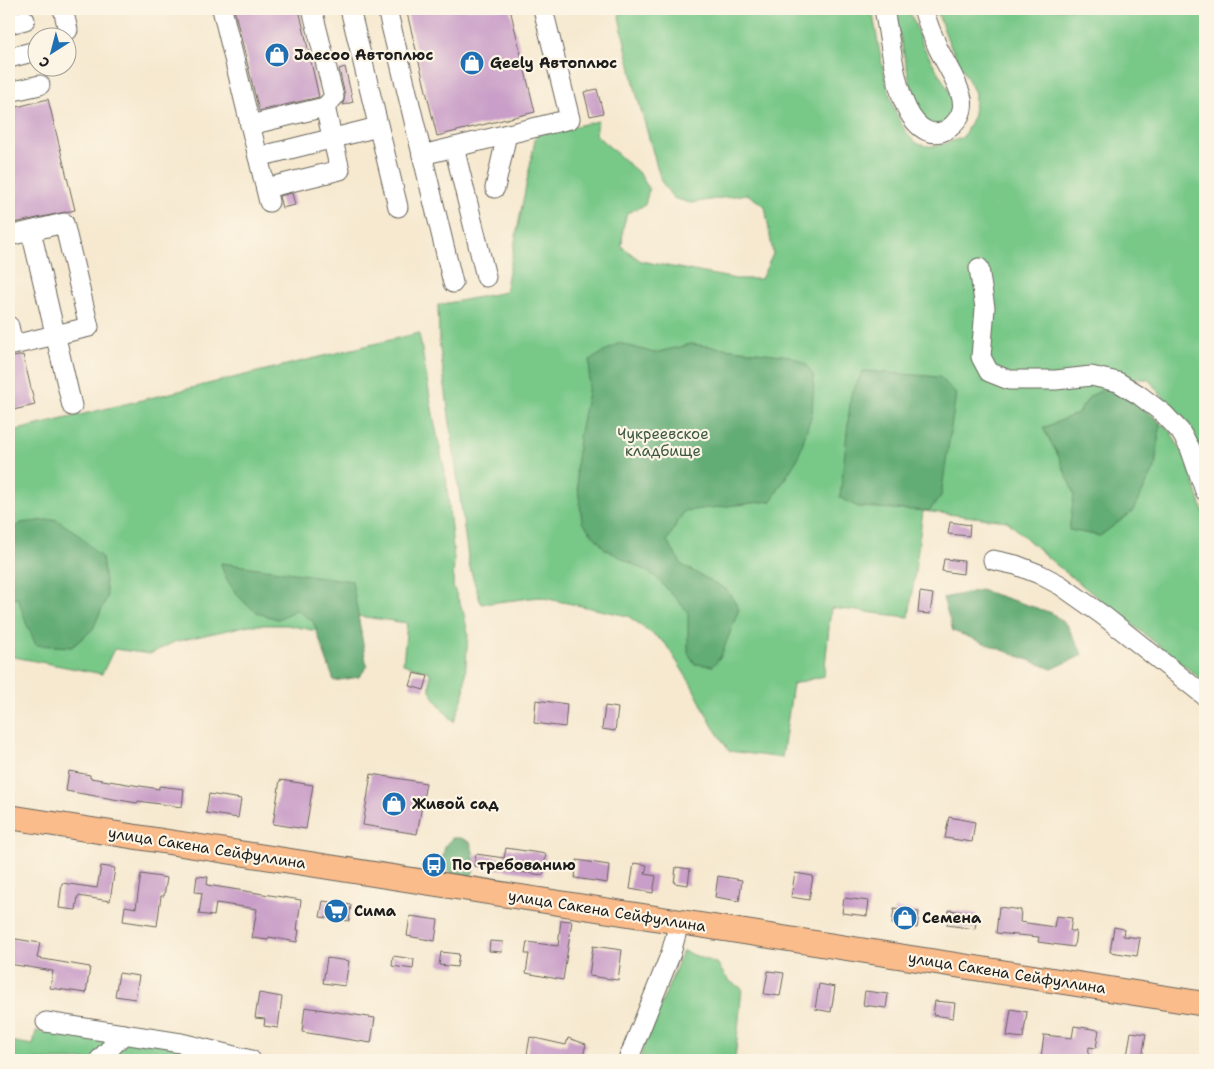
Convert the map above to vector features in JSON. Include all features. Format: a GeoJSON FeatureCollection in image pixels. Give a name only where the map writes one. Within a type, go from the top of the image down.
{"type":"FeatureCollection","features":[{"type":"Feature","properties":{"kind":"main road","name":"улица Сакена Сейфуллина"},"geometry":{"type":"LineString","coordinates":[[9,817],[1205,1004]]}},
{"type":"Feature","properties":{"kind":"street"},"geometry":{"type":"LineString","coordinates":[[63,9],[68,28]]}},
{"type":"Feature","properties":{"kind":"street"},"geometry":{"type":"LineString","coordinates":[[222,9],[267,195],[340,170],[325,107]]}},
{"type":"Feature","properties":{"kind":"street"},"geometry":{"type":"LineString","coordinates":[[250,125],[325,107],[334,97],[312,9]]}},
{"type":"Feature","properties":{"kind":"street"},"geometry":{"type":"LineString","coordinates":[[350,9],[398,207]]}},
{"type":"Feature","properties":{"kind":"street"},"geometry":{"type":"LineString","coordinates":[[387,9],[453,283]]}},
{"type":"Feature","properties":{"kind":"street"},"geometry":{"type":"LineString","coordinates":[[422,155],[570,119],[543,9]]}},
{"type":"Feature","properties":{"kind":"street"},"geometry":{"type":"LineString","coordinates":[[884,9],[898,79],[907,109],[918,125],[928,132],[945,131],[954,126],[962,113],[963,101],[937,47],[923,9]]}},
{"type":"Feature","properties":{"kind":"street"},"geometry":{"type":"LineString","coordinates":[[9,58],[28,53]]}},
{"type":"Feature","properties":{"kind":"street"},"geometry":{"type":"LineString","coordinates":[[9,92],[40,84]]}},
{"type":"Feature","properties":{"kind":"street"},"geometry":{"type":"LineString","coordinates":[[258,157],[378,127]]}},
{"type":"Feature","properties":{"kind":"street"},"geometry":{"type":"LineString","coordinates":[[496,188],[507,134]]}},
{"type":"Feature","properties":{"kind":"street"},"geometry":{"type":"LineString","coordinates":[[454,147],[486,277]]}},
{"type":"Feature","properties":{"kind":"street"},"geometry":{"type":"LineString","coordinates":[[9,236],[64,223],[89,327],[13,345],[9,326]]}},
{"type":"Feature","properties":{"kind":"street"},"geometry":{"type":"LineString","coordinates":[[31,231],[72,406]]}},
{"type":"Feature","properties":{"kind":"street"},"geometry":{"type":"LineString","coordinates":[[979,268],[985,308],[981,357],[989,372],[1009,380],[1056,380],[1091,376],[1118,382],[1164,414],[1180,431],[1190,448],[1205,491]]}},
{"type":"Feature","properties":{"kind":"street"},"geometry":{"type":"LineString","coordinates":[[993,560],[1016,565],[1060,585],[1104,616],[1205,696]]}},
{"type":"Feature","properties":{"kind":"street"},"geometry":{"type":"LineString","coordinates":[[628,1060],[671,953],[679,923]]}},
{"type":"Feature","properties":{"kind":"street"},"geometry":{"type":"LineString","coordinates":[[46,1022],[181,1043],[251,1060]]}},
{"type":"Feature","properties":{"kind":"street"},"geometry":{"type":"LineString","coordinates":[[99,1060],[124,1034]]}},
{"type":"Feature","properties":{"kind":"green space","name":"Чукреевское кладбище"},"geometry":{"type":"Polygon","coordinates":[[[622,9],[872,9],[886,82],[900,121],[909,135],[919,144],[930,146],[942,145],[963,137],[974,115],[975,93],[949,43],[936,9],[1205,9],[1205,458],[1196,439],[1149,380],[1134,378],[1127,394],[1170,431],[1187,461],[1205,517],[1205,682],[1054,563],[1007,521],[923,511],[909,617],[831,608],[824,676],[793,684],[782,758],[729,751],[665,643],[628,616],[539,597],[481,604],[469,565],[439,341],[438,305],[505,292],[536,135],[598,121],[596,135],[640,174],[649,189],[645,205],[627,213],[623,228],[622,247],[641,261],[736,279],[761,279],[773,254],[765,206],[747,194],[691,203],[673,198],[661,181],[636,92],[619,17],[622,9]]]}},
{"type":"Feature","properties":{"kind":"green space"},"geometry":{"type":"Polygon","coordinates":[[[894,9],[909,9],[923,46],[949,91],[955,111],[945,122],[935,126],[928,123],[918,114],[894,9]]]}},
{"type":"Feature","properties":{"kind":"green space"},"geometry":{"type":"Polygon","coordinates":[[[419,333],[446,477],[454,559],[453,586],[464,614],[468,634],[464,694],[454,722],[430,691],[430,672],[403,664],[407,623],[343,614],[342,636],[287,625],[250,625],[174,642],[150,654],[114,649],[102,674],[9,656],[9,432],[419,333]]]}},
{"type":"Feature","properties":{"kind":"green space","name":"Чукреевское кладбище"},"geometry":{"type":"Polygon","coordinates":[[[619,343],[654,353],[691,344],[790,356],[806,364],[814,377],[812,413],[798,458],[771,501],[684,511],[667,541],[682,565],[727,590],[739,609],[721,656],[713,666],[695,664],[688,653],[688,612],[655,576],[605,549],[582,522],[576,471],[579,437],[588,392],[590,360],[619,343]]]}},
{"type":"Feature","properties":{"kind":"green space"},"geometry":{"type":"Polygon","coordinates":[[[863,371],[940,377],[956,394],[941,496],[929,511],[858,507],[840,498],[851,395],[863,371]]]}},
{"type":"Feature","properties":{"kind":"green space"},"geometry":{"type":"Polygon","coordinates":[[[1107,388],[1144,408],[1160,422],[1155,468],[1132,512],[1100,536],[1069,530],[1074,494],[1059,457],[1043,428],[1078,413],[1090,396],[1107,388]]]}},
{"type":"Feature","properties":{"kind":"green space"},"geometry":{"type":"Polygon","coordinates":[[[55,519],[77,533],[102,558],[107,597],[93,629],[72,647],[36,645],[18,598],[9,600],[9,529],[11,530],[21,523],[55,519]]]}},
{"type":"Feature","properties":{"kind":"green space"},"geometry":{"type":"Polygon","coordinates":[[[221,563],[352,581],[367,667],[359,677],[334,681],[313,621],[296,610],[278,619],[259,613],[240,598],[226,577],[221,563]]]}},
{"type":"Feature","properties":{"kind":"green space"},"geometry":{"type":"Polygon","coordinates":[[[981,590],[1052,613],[1067,625],[1083,655],[1052,669],[953,631],[943,598],[981,590]]]}},
{"type":"Feature","properties":{"kind":"green space"},"geometry":{"type":"Polygon","coordinates":[[[452,838],[461,838],[470,842],[474,856],[474,871],[469,878],[454,877],[442,861],[445,846],[452,838]]]}},
{"type":"Feature","properties":{"kind":"green space"},"geometry":{"type":"Polygon","coordinates":[[[683,951],[718,964],[727,979],[742,988],[735,1060],[640,1060],[683,951]]]}},
{"type":"Feature","properties":{"kind":"green space"},"geometry":{"type":"Polygon","coordinates":[[[48,1026],[262,1060],[9,1060],[9,1041],[33,1045],[36,1031],[46,1033],[48,1026]]]}},
{"type":"Feature","properties":{"kind":"building","name":"Jaecoo Автоплюс"},"geometry":{"type":"Polygon","coordinates":[[[234,9],[299,9],[319,97],[259,111],[234,9]]]}},
{"type":"Feature","properties":{"kind":"building","name":"Geely Автоплюс"},"geometry":{"type":"Polygon","coordinates":[[[406,9],[510,9],[535,112],[437,136],[406,9]]]}},
{"type":"Feature","properties":{"kind":"building"},"geometry":{"type":"Polygon","coordinates":[[[345,67],[353,102],[343,105],[345,95],[339,69],[345,67]]]}},
{"type":"Feature","properties":{"kind":"building"},"geometry":{"type":"Polygon","coordinates":[[[597,89],[603,113],[590,116],[584,92],[597,89]]]}},
{"type":"Feature","properties":{"kind":"building"},"geometry":{"type":"Polygon","coordinates":[[[48,99],[75,210],[9,224],[9,109],[48,99]]]}},
{"type":"Feature","properties":{"kind":"building"},"geometry":{"type":"Polygon","coordinates":[[[292,193],[295,205],[282,208],[279,196],[292,193]]]}},
{"type":"Feature","properties":{"kind":"building"},"geometry":{"type":"Polygon","coordinates":[[[23,355],[35,405],[9,411],[9,358],[23,355]]]}},
{"type":"Feature","properties":{"kind":"building"},"geometry":{"type":"Polygon","coordinates":[[[950,522],[970,525],[969,536],[948,534],[950,522]]]}},
{"type":"Feature","properties":{"kind":"building"},"geometry":{"type":"Polygon","coordinates":[[[944,559],[964,561],[963,574],[942,571],[944,559]]]}},
{"type":"Feature","properties":{"kind":"building"},"geometry":{"type":"Polygon","coordinates":[[[920,592],[933,594],[930,614],[918,613],[920,592]]]}},
{"type":"Feature","properties":{"kind":"building"},"geometry":{"type":"Polygon","coordinates":[[[414,673],[428,676],[424,690],[410,686],[414,673]]]}},
{"type":"Feature","properties":{"kind":"building"},"geometry":{"type":"Polygon","coordinates":[[[536,700],[567,704],[565,727],[534,723],[536,700]]]}},
{"type":"Feature","properties":{"kind":"building"},"geometry":{"type":"Polygon","coordinates":[[[605,706],[618,708],[615,731],[602,729],[605,706]]]}},
{"type":"Feature","properties":{"kind":"building"},"geometry":{"type":"Polygon","coordinates":[[[69,771],[90,775],[90,778],[159,789],[159,786],[184,789],[182,807],[138,801],[137,803],[66,791],[69,771]]]}},
{"type":"Feature","properties":{"kind":"building","name":"Живой сад"},"geometry":{"type":"Polygon","coordinates":[[[371,774],[426,783],[417,834],[363,825],[371,774]]]}},
{"type":"Feature","properties":{"kind":"building"},"geometry":{"type":"Polygon","coordinates":[[[280,780],[313,785],[306,829],[273,824],[280,780]]]}},
{"type":"Feature","properties":{"kind":"building"},"geometry":{"type":"Polygon","coordinates":[[[209,794],[241,799],[238,818],[206,813],[209,794]]]}},
{"type":"Feature","properties":{"kind":"building"},"geometry":{"type":"Polygon","coordinates":[[[949,817],[975,822],[972,842],[945,838],[949,817]]]}},
{"type":"Feature","properties":{"kind":"building"},"geometry":{"type":"Polygon","coordinates":[[[506,848],[546,854],[543,875],[474,866],[476,854],[504,858],[506,848]]]}},
{"type":"Feature","properties":{"kind":"building"},"geometry":{"type":"Polygon","coordinates":[[[577,860],[609,865],[607,883],[575,878],[577,860]]]}},
{"type":"Feature","properties":{"kind":"building"},"geometry":{"type":"Polygon","coordinates":[[[634,863],[647,865],[645,874],[656,876],[653,893],[630,889],[634,863]]]}},
{"type":"Feature","properties":{"kind":"building"},"geometry":{"type":"Polygon","coordinates":[[[101,866],[115,868],[110,901],[78,896],[76,910],[59,908],[62,883],[97,888],[101,866]]]}},
{"type":"Feature","properties":{"kind":"building"},"geometry":{"type":"Polygon","coordinates":[[[676,867],[690,869],[688,885],[674,883],[676,867]]]}},
{"type":"Feature","properties":{"kind":"building"},"geometry":{"type":"Polygon","coordinates":[[[795,873],[813,876],[809,900],[791,897],[795,873]]]}},
{"type":"Feature","properties":{"kind":"building"},"geometry":{"type":"Polygon","coordinates":[[[141,874],[167,878],[164,896],[161,896],[157,926],[123,921],[125,906],[136,908],[141,874]]]}},
{"type":"Feature","properties":{"kind":"building"},"geometry":{"type":"Polygon","coordinates":[[[197,876],[208,877],[207,885],[301,900],[297,942],[269,937],[268,940],[252,938],[257,909],[216,903],[214,916],[199,914],[202,893],[195,892],[197,876]]]}},
{"type":"Feature","properties":{"kind":"building"},"geometry":{"type":"Polygon","coordinates":[[[718,876],[742,880],[739,901],[715,897],[718,876]]]}},
{"type":"Feature","properties":{"kind":"building"},"geometry":{"type":"Polygon","coordinates":[[[844,898],[869,901],[867,916],[842,913],[844,898]]]}},
{"type":"Feature","properties":{"kind":"building","name":"Сима"},"geometry":{"type":"Polygon","coordinates":[[[323,901],[351,905],[349,921],[320,917],[323,901]]]}},
{"type":"Feature","properties":{"kind":"building"},"geometry":{"type":"Polygon","coordinates":[[[999,907],[1021,910],[1020,922],[1054,927],[1056,916],[1072,918],[1070,931],[1076,931],[1074,947],[1038,942],[1039,937],[996,933],[999,907]]]}},
{"type":"Feature","properties":{"kind":"building","name":"Семена"},"geometry":{"type":"Polygon","coordinates":[[[894,908],[919,912],[917,928],[892,924],[894,908]]]}},
{"type":"Feature","properties":{"kind":"building"},"geometry":{"type":"Polygon","coordinates":[[[949,910],[977,914],[975,929],[947,925],[949,910]]]}},
{"type":"Feature","properties":{"kind":"building"},"geometry":{"type":"Polygon","coordinates":[[[410,916],[438,920],[435,941],[407,936],[410,916]]]}},
{"type":"Feature","properties":{"kind":"building"},"geometry":{"type":"Polygon","coordinates":[[[561,920],[572,921],[563,980],[526,973],[529,954],[525,954],[527,942],[558,946],[561,920]]]}},
{"type":"Feature","properties":{"kind":"building"},"geometry":{"type":"Polygon","coordinates":[[[1114,927],[1124,929],[1123,936],[1140,938],[1137,956],[1110,952],[1114,927]]]}},
{"type":"Feature","properties":{"kind":"building"},"geometry":{"type":"Polygon","coordinates":[[[10,938],[40,943],[37,958],[90,967],[86,993],[50,988],[53,971],[9,964],[10,938]]]}},
{"type":"Feature","properties":{"kind":"building"},"geometry":{"type":"Polygon","coordinates":[[[490,941],[503,942],[502,952],[489,951],[490,941]]]}},
{"type":"Feature","properties":{"kind":"building"},"geometry":{"type":"Polygon","coordinates":[[[593,946],[622,950],[618,980],[589,976],[593,946]]]}},
{"type":"Feature","properties":{"kind":"building"},"geometry":{"type":"Polygon","coordinates":[[[441,952],[459,954],[457,967],[439,965],[441,952]]]}},
{"type":"Feature","properties":{"kind":"building"},"geometry":{"type":"Polygon","coordinates":[[[393,956],[414,959],[413,969],[392,966],[393,956]]]}},
{"type":"Feature","properties":{"kind":"building"},"geometry":{"type":"Polygon","coordinates":[[[327,958],[349,961],[345,986],[323,983],[327,958]]]}},
{"type":"Feature","properties":{"kind":"building"},"geometry":{"type":"Polygon","coordinates":[[[768,971],[784,973],[780,996],[764,994],[768,971]]]}},
{"type":"Feature","properties":{"kind":"building"},"geometry":{"type":"Polygon","coordinates":[[[119,973],[139,976],[135,999],[115,996],[119,973]]]}},
{"type":"Feature","properties":{"kind":"building"},"geometry":{"type":"Polygon","coordinates":[[[819,984],[835,987],[831,1012],[815,1009],[819,984]]]}},
{"type":"Feature","properties":{"kind":"building"},"geometry":{"type":"Polygon","coordinates":[[[865,991],[888,994],[886,1008],[863,1005],[865,991]]]}},
{"type":"Feature","properties":{"kind":"building"},"geometry":{"type":"Polygon","coordinates":[[[259,993],[282,997],[278,1028],[264,1026],[265,1019],[255,1018],[259,993]]]}},
{"type":"Feature","properties":{"kind":"building"},"geometry":{"type":"Polygon","coordinates":[[[935,1001],[955,1003],[953,1018],[933,1015],[935,1001]]]}},
{"type":"Feature","properties":{"kind":"building"},"geometry":{"type":"Polygon","coordinates":[[[305,1007],[375,1018],[371,1043],[302,1032],[305,1007]]]}},
{"type":"Feature","properties":{"kind":"building"},"geometry":{"type":"Polygon","coordinates":[[[1011,1009],[1027,1012],[1023,1038],[1007,1036],[1011,1009]]]}},
{"type":"Feature","properties":{"kind":"building"},"geometry":{"type":"Polygon","coordinates":[[[1074,1026],[1099,1030],[1096,1048],[1089,1047],[1088,1060],[1041,1058],[1044,1035],[1072,1038],[1074,1026]]]}},
{"type":"Feature","properties":{"kind":"building"},"geometry":{"type":"Polygon","coordinates":[[[1131,1032],[1146,1034],[1142,1058],[1127,1056],[1131,1032]]]}},
{"type":"Feature","properties":{"kind":"building"},"geometry":{"type":"Polygon","coordinates":[[[530,1037],[566,1045],[568,1038],[586,1044],[582,1060],[526,1060],[530,1037]]]}},
{"type":"Feature","properties":{"kind":"place","name":"Jaecoo Автоплюс"},"geometry":{"type":"Point","coordinates":[277,55]}},
{"type":"Feature","properties":{"kind":"place","name":"Geely Автоплюс"},"geometry":{"type":"Point","coordinates":[472,63]}},
{"type":"Feature","properties":{"kind":"place","name":"Живой сад"},"geometry":{"type":"Point","coordinates":[394,804]}},
{"type":"Feature","properties":{"kind":"place","name":"По требованию"},"geometry":{"type":"Point","coordinates":[434,865]}},
{"type":"Feature","properties":{"kind":"place","name":"Сима"},"geometry":{"type":"Point","coordinates":[336,911]}},
{"type":"Feature","properties":{"kind":"place","name":"Семена"},"geometry":{"type":"Point","coordinates":[905,918]}}]}
